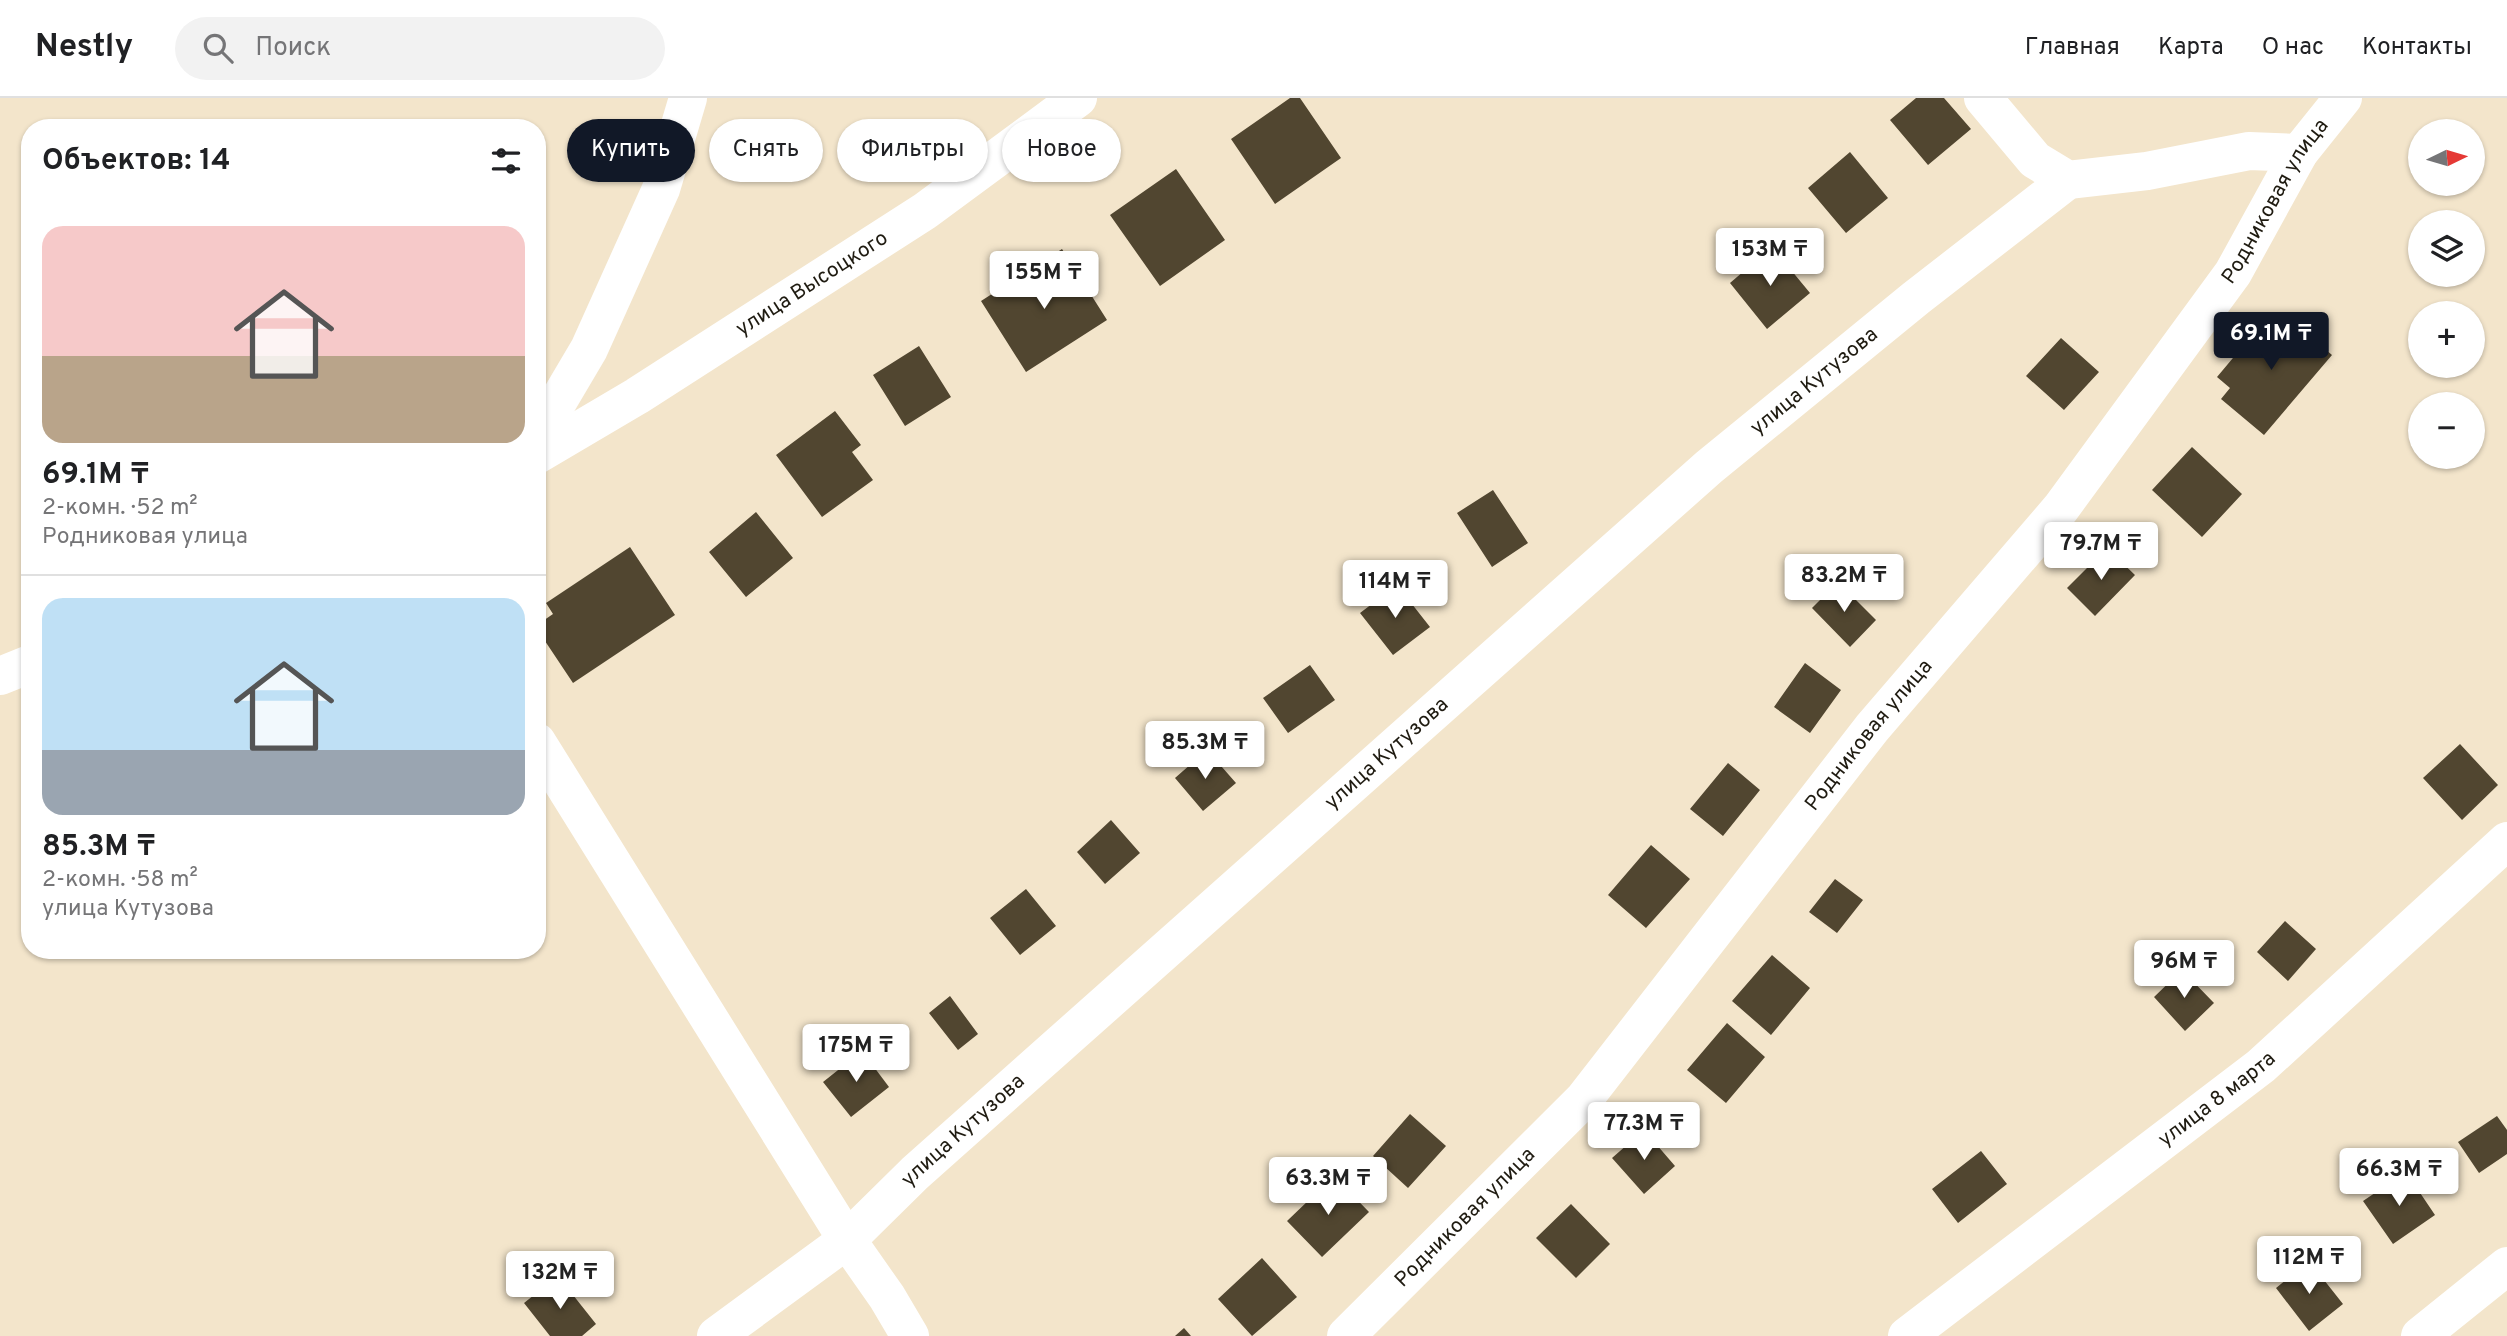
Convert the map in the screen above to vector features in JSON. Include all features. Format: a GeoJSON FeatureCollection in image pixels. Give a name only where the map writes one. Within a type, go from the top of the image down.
{"type":"FeatureCollection","features":[{"type":"Feature","properties":{"kind":"street"},"geometry":{"type":"LineString","coordinates":[[546,422],[589,349],[661,189],[688,98]]}},
{"type":"Feature","properties":{"kind":"street","name":"улица Высоцкого"},"geometry":{"type":"LineString","coordinates":[[546,450],[637,396],[925,211],[1078,98]]}},
{"type":"Feature","properties":{"kind":"street"},"geometry":{"type":"LineString","coordinates":[[1983,98],[2035,160],[2068,180],[2147,171],[2249,151],[2299,153]]}},
{"type":"Feature","properties":{"kind":"street","name":"Родниковая улица"},"geometry":{"type":"LineString","coordinates":[[1346,1336],[1584,1099],[1872,728],[2061,508],[2233,273],[2299,153],[2343,98]]}},
{"type":"Feature","properties":{"kind":"street","name":"улица Кутузова"},"geometry":{"type":"LineString","coordinates":[[716,1336],[848,1240],[915,1173],[1709,467],[1916,298],[2068,180]]}},
{"type":"Feature","properties":{"kind":"street"},"geometry":{"type":"LineString","coordinates":[[0,676],[21,668]]}},
{"type":"Feature","properties":{"kind":"street"},"geometry":{"type":"LineString","coordinates":[[546,756],[910,1336]]}},
{"type":"Feature","properties":{"kind":"street","name":"улица 8 марта"},"geometry":{"type":"LineString","coordinates":[[1908,1336],[2261,1066],[2507,841]]}},
{"type":"Feature","properties":{"kind":"street"},"geometry":{"type":"LineString","coordinates":[[2420,1336],[2507,1266]]}},
{"type":"Feature","properties":{"kind":"building"},"geometry":{"type":"Polygon","coordinates":[[[1290,98],[1300,98],[1341,158],[1275,204],[1231,139],[1290,98]]]}},
{"type":"Feature","properties":{"kind":"building"},"geometry":{"type":"Polygon","coordinates":[[[1916,98],[1944,98],[1971,129],[1928,165],[1890,120],[1916,98]]]}},
{"type":"Feature","properties":{"kind":"building"},"geometry":{"type":"Polygon","coordinates":[[[1850,152],[1888,198],[1846,233],[1808,188],[1850,152]]]}},
{"type":"Feature","properties":{"kind":"building"},"geometry":{"type":"Polygon","coordinates":[[[1176,169],[1225,240],[1160,286],[1110,215],[1176,169]]]}},
{"type":"Feature","properties":{"kind":"building"},"geometry":{"type":"Polygon","coordinates":[[[1772,247],[1810,293],[1767,329],[1730,283],[1772,247]]]}},
{"type":"Feature","properties":{"kind":"building"},"geometry":{"type":"Polygon","coordinates":[[[1062,249],[1107,320],[1026,372],[981,301],[1062,249]]]}},
{"type":"Feature","properties":{"kind":"building"},"geometry":{"type":"Polygon","coordinates":[[[2269,315],[2283,326],[2289,318],[2332,355],[2264,435],[2221,399],[2230,388],[2217,377],[2269,315]]]}},
{"type":"Feature","properties":{"kind":"building"},"geometry":{"type":"Polygon","coordinates":[[[2061,338],[2099,372],[2064,410],[2026,376],[2061,338]]]}},
{"type":"Feature","properties":{"kind":"building"},"geometry":{"type":"Polygon","coordinates":[[[919,346],[951,397],[905,426],[873,375],[919,346]]]}},
{"type":"Feature","properties":{"kind":"building"},"geometry":{"type":"Polygon","coordinates":[[[835,411],[861,445],[852,452],[873,480],[822,517],[776,455],[835,411]]]}},
{"type":"Feature","properties":{"kind":"building"},"geometry":{"type":"Polygon","coordinates":[[[2192,447],[2242,494],[2202,537],[2152,490],[2192,447]]]}},
{"type":"Feature","properties":{"kind":"building"},"geometry":{"type":"Polygon","coordinates":[[[1493,490],[1528,543],[1492,567],[1457,513],[1493,490]]]}},
{"type":"Feature","properties":{"kind":"building"},"geometry":{"type":"Polygon","coordinates":[[[756,512],[793,558],[746,597],[709,552],[756,512]]]}},
{"type":"Feature","properties":{"kind":"building"},"geometry":{"type":"Polygon","coordinates":[[[630,547],[675,615],[573,683],[546,642],[546,619],[553,614],[546,603],[630,547]]]}},
{"type":"Feature","properties":{"kind":"building"},"geometry":{"type":"Polygon","coordinates":[[[2107,548],[2135,575],[2095,616],[2067,588],[2107,548]]]}},
{"type":"Feature","properties":{"kind":"building"},"geometry":{"type":"Polygon","coordinates":[[[1838,582],[1876,620],[1850,647],[1812,608],[1838,582]]]}},
{"type":"Feature","properties":{"kind":"building"},"geometry":{"type":"Polygon","coordinates":[[[1397,585],[1430,627],[1393,655],[1360,613],[1397,585]]]}},
{"type":"Feature","properties":{"kind":"building"},"geometry":{"type":"Polygon","coordinates":[[[1805,663],[1841,690],[1810,733],[1774,707],[1805,663]]]}},
{"type":"Feature","properties":{"kind":"building"},"geometry":{"type":"Polygon","coordinates":[[[1310,665],[1335,700],[1288,733],[1263,698],[1310,665]]]}},
{"type":"Feature","properties":{"kind":"building"},"geometry":{"type":"Polygon","coordinates":[[[2460,744],[2498,785],[2462,820],[2423,778],[2460,744]]]}},
{"type":"Feature","properties":{"kind":"building"},"geometry":{"type":"Polygon","coordinates":[[[1207,750],[1236,783],[1203,811],[1175,778],[1207,750]]]}},
{"type":"Feature","properties":{"kind":"building"},"geometry":{"type":"Polygon","coordinates":[[[1728,763],[1760,790],[1723,836],[1690,809],[1728,763]]]}},
{"type":"Feature","properties":{"kind":"building"},"geometry":{"type":"Polygon","coordinates":[[[1111,820],[1140,853],[1105,884],[1077,852],[1111,820]]]}},
{"type":"Feature","properties":{"kind":"building"},"geometry":{"type":"Polygon","coordinates":[[[1651,845],[1690,879],[1646,928],[1608,895],[1651,845]]]}},
{"type":"Feature","properties":{"kind":"building"},"geometry":{"type":"Polygon","coordinates":[[[1835,879],[1863,900],[1837,933],[1809,912],[1835,879]]]}},
{"type":"Feature","properties":{"kind":"building"},"geometry":{"type":"Polygon","coordinates":[[[1026,889],[1056,926],[1020,955],[990,918],[1026,889]]]}},
{"type":"Feature","properties":{"kind":"building"},"geometry":{"type":"Polygon","coordinates":[[[2285,921],[2316,949],[2288,981],[2257,952],[2285,921]]]}},
{"type":"Feature","properties":{"kind":"building"},"geometry":{"type":"Polygon","coordinates":[[[1772,955],[1810,988],[1771,1035],[1732,1001],[1772,955]]]}},
{"type":"Feature","properties":{"kind":"building"},"geometry":{"type":"Polygon","coordinates":[[[2182,970],[2214,1003],[2185,1031],[2154,997],[2182,970]]]}},
{"type":"Feature","properties":{"kind":"building"},"geometry":{"type":"Polygon","coordinates":[[[950,996],[978,1034],[958,1050],[929,1013],[950,996]]]}},
{"type":"Feature","properties":{"kind":"building"},"geometry":{"type":"Polygon","coordinates":[[[1727,1023],[1765,1057],[1726,1103],[1687,1070],[1727,1023]]]}},
{"type":"Feature","properties":{"kind":"building"},"geometry":{"type":"Polygon","coordinates":[[[862,1051],[889,1087],[851,1117],[823,1082],[862,1051]]]}},
{"type":"Feature","properties":{"kind":"building"},"geometry":{"type":"Polygon","coordinates":[[[1410,1114],[1446,1146],[1408,1188],[1373,1156],[1410,1114]]]}},
{"type":"Feature","properties":{"kind":"building"},"geometry":{"type":"Polygon","coordinates":[[[2497,1116],[2507,1130],[2507,1154],[2479,1173],[2458,1142],[2497,1116]]]}},
{"type":"Feature","properties":{"kind":"building"},"geometry":{"type":"Polygon","coordinates":[[[1644,1130],[1675,1166],[1644,1194],[1612,1158],[1644,1130]]]}},
{"type":"Feature","properties":{"kind":"building"},"geometry":{"type":"Polygon","coordinates":[[[1981,1151],[2007,1184],[1958,1223],[1932,1189],[1981,1151]]]}},
{"type":"Feature","properties":{"kind":"building"},"geometry":{"type":"Polygon","coordinates":[[[2406,1172],[2435,1215],[2393,1244],[2363,1201],[2406,1172]]]}},
{"type":"Feature","properties":{"kind":"building"},"geometry":{"type":"Polygon","coordinates":[[[1334,1176],[1369,1212],[1322,1257],[1287,1221],[1334,1176]]]}},
{"type":"Feature","properties":{"kind":"building"},"geometry":{"type":"Polygon","coordinates":[[[1571,1204],[1610,1244],[1576,1278],[1536,1238],[1571,1204]]]}},
{"type":"Feature","properties":{"kind":"building"},"geometry":{"type":"Polygon","coordinates":[[[1262,1258],[1297,1297],[1252,1336],[1218,1299],[1262,1258]]]}},
{"type":"Feature","properties":{"kind":"building"},"geometry":{"type":"Polygon","coordinates":[[[2309,1261],[2343,1304],[2309,1331],[2276,1288],[2309,1261]]]}},
{"type":"Feature","properties":{"kind":"building"},"geometry":{"type":"Polygon","coordinates":[[[558,1276],[596,1324],[582,1336],[550,1336],[524,1303],[558,1276]]]}},
{"type":"Feature","properties":{"kind":"building"},"geometry":{"type":"Polygon","coordinates":[[[1184,1328],[1191,1336],[1175,1336],[1184,1328]]]}}]}
